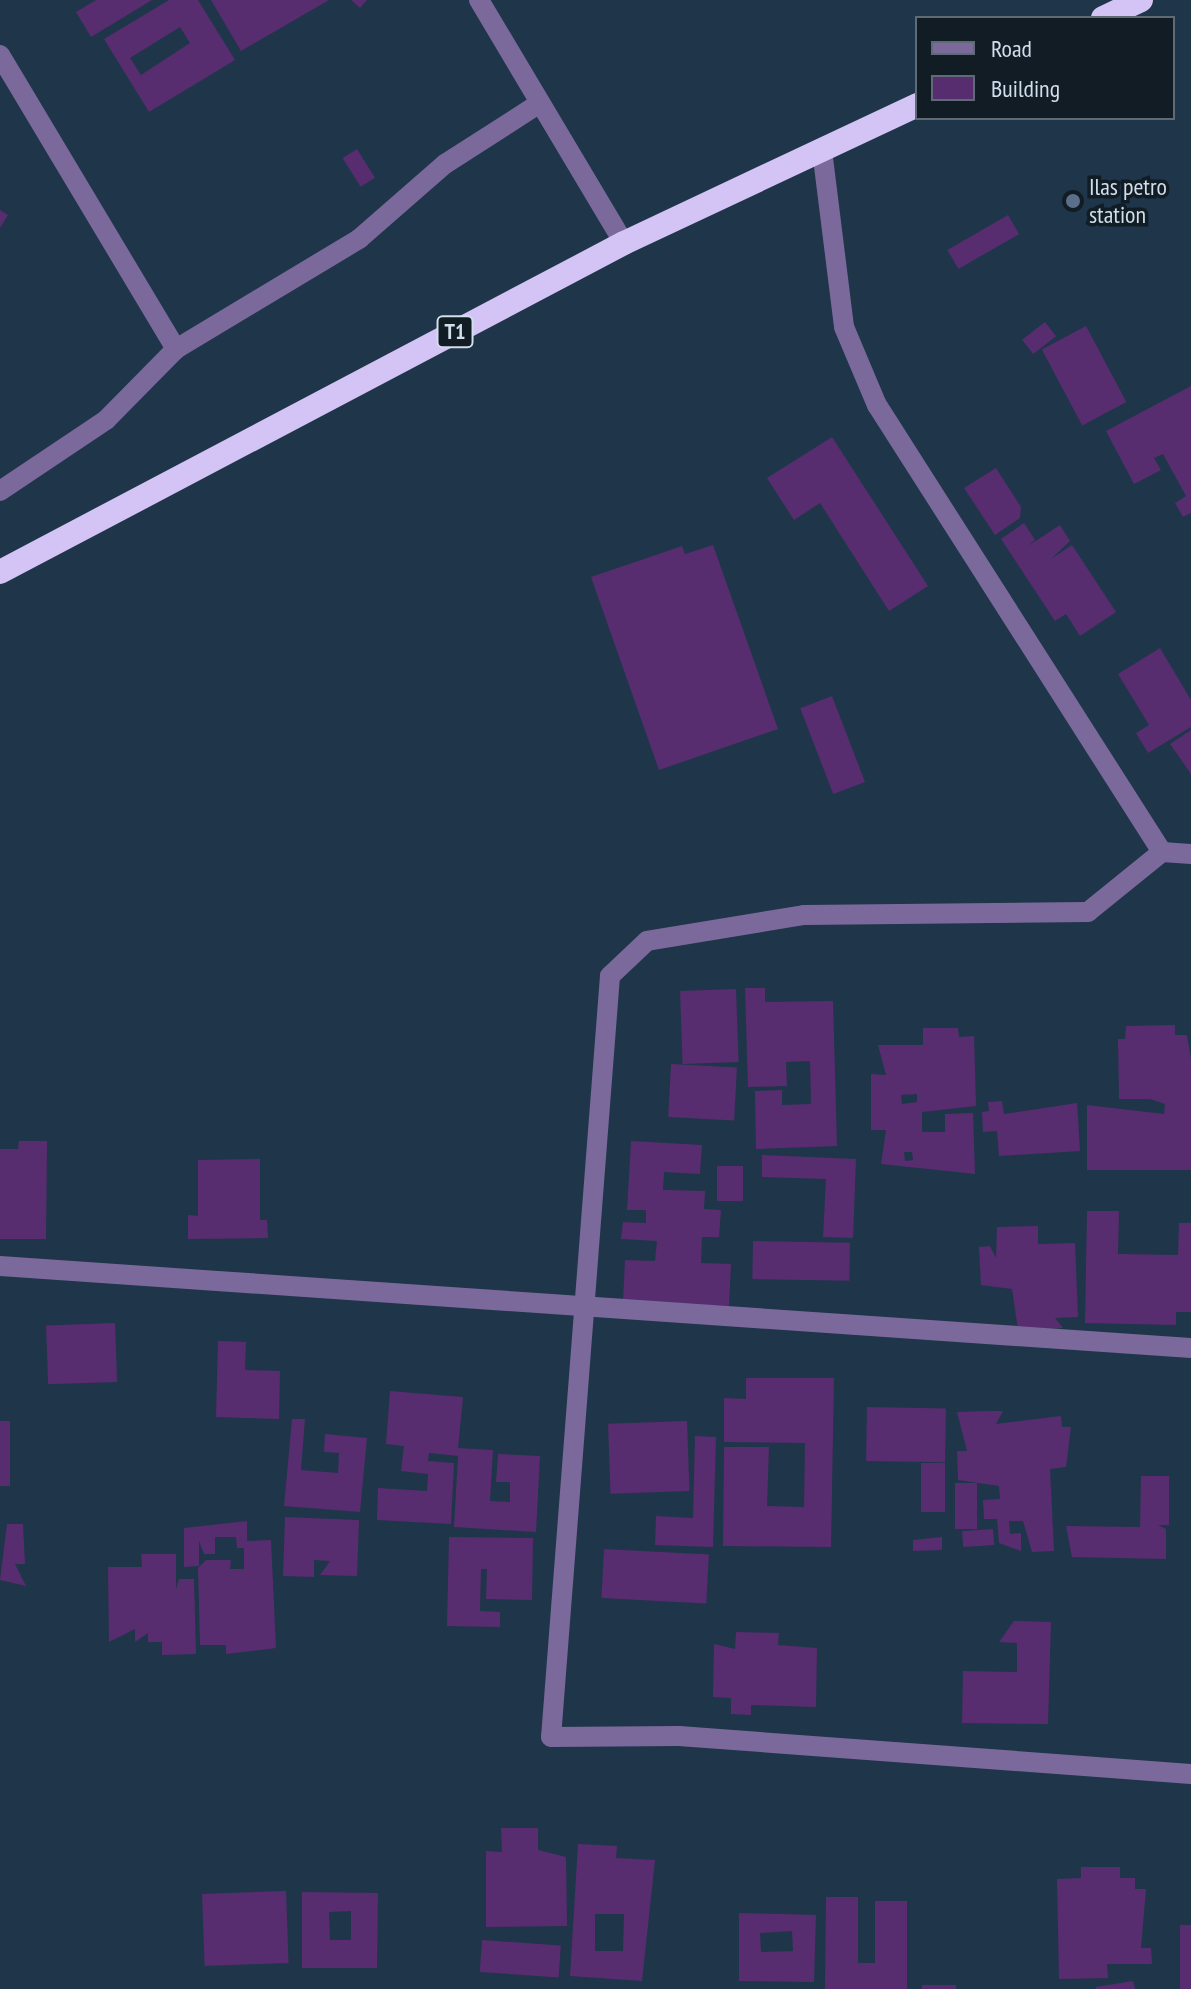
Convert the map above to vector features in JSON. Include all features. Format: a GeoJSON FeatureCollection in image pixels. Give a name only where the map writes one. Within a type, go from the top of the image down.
{"type":"FeatureCollection","features":[{"type":"Feature","properties":{"kind":"highway"},"geometry":{"type":"LineString","coordinates":[[1107,16],[1141,0]]}},
{"type":"Feature","properties":{"kind":"highway","name":"T1"},"geometry":{"type":"LineString","coordinates":[[0,572],[624,243],[915,106]]}},
{"type":"Feature","properties":{"kind":"street"},"geometry":{"type":"LineString","coordinates":[[479,0],[624,243]]}},
{"type":"Feature","properties":{"kind":"street"},"geometry":{"type":"LineString","coordinates":[[0,55],[176,349]]}},
{"type":"Feature","properties":{"kind":"street"},"geometry":{"type":"LineString","coordinates":[[0,491],[106,420],[176,349],[359,239],[445,164],[540,103]]}},
{"type":"Feature","properties":{"kind":"street"},"geometry":{"type":"LineString","coordinates":[[822,150],[844,327],[877,405],[1162,852]]}},
{"type":"Feature","properties":{"kind":"street"},"geometry":{"type":"LineString","coordinates":[[1191,854],[1162,852],[1088,912],[804,915],[647,941],[610,976],[551,1737],[679,1736],[1191,1774]]}},
{"type":"Feature","properties":{"kind":"street"},"geometry":{"type":"LineString","coordinates":[[0,1266],[1191,1348]]}},
{"type":"Feature","properties":{"kind":"building"},"geometry":{"type":"Polygon","coordinates":[[[96,0],[152,0],[91,37],[76,12],[96,0]]]}},
{"type":"Feature","properties":{"kind":"building"},"geometry":{"type":"Polygon","coordinates":[[[169,0],[198,0],[235,60],[149,112],[104,39],[169,0]],[[180,27],[130,58],[141,75],[190,43],[180,27]]]}},
{"type":"Feature","properties":{"kind":"building"},"geometry":{"type":"Polygon","coordinates":[[[211,0],[329,0],[241,51],[211,0]]]}},
{"type":"Feature","properties":{"kind":"building"},"geometry":{"type":"Polygon","coordinates":[[[351,0],[367,0],[360,8],[351,0]]]}},
{"type":"Feature","properties":{"kind":"building"},"geometry":{"type":"Polygon","coordinates":[[[357,149],[375,178],[361,187],[343,158],[357,149]]]}},
{"type":"Feature","properties":{"kind":"building"},"geometry":{"type":"Polygon","coordinates":[[[0,210],[8,215],[0,228],[0,210]]]}},
{"type":"Feature","properties":{"kind":"building"},"geometry":{"type":"Polygon","coordinates":[[[1008,215],[1019,234],[958,269],[947,250],[1008,215]]]}},
{"type":"Feature","properties":{"kind":"building"},"geometry":{"type":"Polygon","coordinates":[[[1045,322],[1056,336],[1033,354],[1022,340],[1045,322]]]}},
{"type":"Feature","properties":{"kind":"building"},"geometry":{"type":"Polygon","coordinates":[[[1086,326],[1126,402],[1082,425],[1042,349],[1086,326]]]}},
{"type":"Feature","properties":{"kind":"building"},"geometry":{"type":"Polygon","coordinates":[[[1191,386],[1191,513],[1183,517],[1175,503],[1186,496],[1163,454],[1154,458],[1161,470],[1134,484],[1106,431],[1191,386]]]}},
{"type":"Feature","properties":{"kind":"building"},"geometry":{"type":"Polygon","coordinates":[[[832,437],[928,586],[889,611],[820,503],[794,520],[767,478],[832,437]]]}},
{"type":"Feature","properties":{"kind":"building"},"geometry":{"type":"Polygon","coordinates":[[[996,468],[1021,507],[1020,518],[995,535],[964,488],[996,468]]]}},
{"type":"Feature","properties":{"kind":"building"},"geometry":{"type":"Polygon","coordinates":[[[1024,523],[1035,540],[1028,546],[1060,525],[1070,541],[1051,559],[1072,545],[1116,612],[1080,636],[1066,614],[1055,621],[1001,539],[1024,523]]]}},
{"type":"Feature","properties":{"kind":"building"},"geometry":{"type":"Polygon","coordinates":[[[713,545],[778,729],[659,770],[591,577],[682,546],[685,554],[713,545]]]}},
{"type":"Feature","properties":{"kind":"building"},"geometry":{"type":"Polygon","coordinates":[[[1160,648],[1191,700],[1191,727],[1148,753],[1136,733],[1149,725],[1118,674],[1160,648]]]}},
{"type":"Feature","properties":{"kind":"building"},"geometry":{"type":"Polygon","coordinates":[[[832,696],[865,782],[833,794],[800,708],[832,696]]]}},
{"type":"Feature","properties":{"kind":"building"},"geometry":{"type":"Polygon","coordinates":[[[1191,730],[1191,774],[1170,744],[1191,730]]]}},
{"type":"Feature","properties":{"kind":"building"},"geometry":{"type":"Polygon","coordinates":[[[745,988],[765,988],[765,1002],[833,1001],[837,1146],[756,1149],[755,1091],[782,1090],[782,1105],[811,1104],[810,1061],[786,1062],[787,1086],[748,1087],[745,988]]]}},
{"type":"Feature","properties":{"kind":"building"},"geometry":{"type":"Polygon","coordinates":[[[736,989],[739,1062],[683,1064],[680,991],[736,989]]]}},
{"type":"Feature","properties":{"kind":"building"},"geometry":{"type":"Polygon","coordinates":[[[1175,1025],[1175,1035],[1187,1035],[1191,1060],[1191,1170],[1087,1170],[1087,1105],[1164,1114],[1165,1104],[1150,1099],[1119,1099],[1118,1039],[1125,1039],[1126,1026],[1175,1025]]]}},
{"type":"Feature","properties":{"kind":"building"},"geometry":{"type":"Polygon","coordinates":[[[923,1028],[958,1028],[959,1037],[974,1036],[976,1106],[922,1112],[922,1132],[945,1132],[945,1114],[973,1113],[975,1174],[881,1164],[886,1130],[871,1130],[871,1074],[886,1075],[878,1045],[923,1045],[923,1028]],[[917,1094],[901,1095],[902,1104],[917,1102],[917,1094]],[[904,1152],[905,1161],[913,1160],[912,1152],[904,1152]]]}},
{"type":"Feature","properties":{"kind":"building"},"geometry":{"type":"Polygon","coordinates":[[[671,1064],[737,1067],[734,1120],[668,1117],[671,1064]]]}},
{"type":"Feature","properties":{"kind":"building"},"geometry":{"type":"Polygon","coordinates":[[[1002,1101],[1004,1114],[1077,1103],[1080,1151],[999,1156],[997,1131],[983,1132],[982,1112],[989,1111],[988,1102],[1002,1101]]]}},
{"type":"Feature","properties":{"kind":"building"},"geometry":{"type":"Polygon","coordinates":[[[19,1141],[47,1141],[46,1239],[0,1239],[0,1149],[18,1149],[19,1141]]]}},
{"type":"Feature","properties":{"kind":"building"},"geometry":{"type":"Polygon","coordinates":[[[631,1141],[702,1145],[700,1174],[664,1172],[663,1190],[705,1191],[704,1209],[721,1210],[719,1237],[702,1237],[701,1263],[731,1264],[729,1306],[623,1301],[625,1260],[655,1261],[657,1241],[621,1239],[623,1222],[646,1223],[646,1210],[627,1210],[631,1141]]]}},
{"type":"Feature","properties":{"kind":"building"},"geometry":{"type":"Polygon","coordinates":[[[762,1155],[856,1159],[853,1238],[823,1237],[826,1179],[762,1177],[762,1155]]]}},
{"type":"Feature","properties":{"kind":"building"},"geometry":{"type":"Polygon","coordinates":[[[260,1159],[260,1220],[267,1220],[268,1238],[188,1239],[188,1215],[198,1216],[198,1160],[260,1159]]]}},
{"type":"Feature","properties":{"kind":"building"},"geometry":{"type":"Polygon","coordinates":[[[717,1166],[743,1166],[743,1201],[717,1201],[717,1166]]]}},
{"type":"Feature","properties":{"kind":"building"},"geometry":{"type":"Polygon","coordinates":[[[1087,1211],[1119,1211],[1118,1254],[1178,1255],[1179,1223],[1191,1223],[1191,1312],[1176,1312],[1176,1325],[1085,1323],[1087,1211]]]}},
{"type":"Feature","properties":{"kind":"building"},"geometry":{"type":"Polygon","coordinates":[[[1038,1226],[1038,1244],[1075,1243],[1078,1317],[1055,1318],[1063,1328],[1018,1330],[1012,1289],[981,1285],[979,1247],[990,1246],[996,1258],[997,1227],[1038,1226]]]}},
{"type":"Feature","properties":{"kind":"building"},"geometry":{"type":"Polygon","coordinates":[[[753,1241],[850,1243],[849,1281],[752,1279],[753,1241]]]}},
{"type":"Feature","properties":{"kind":"building"},"geometry":{"type":"Polygon","coordinates":[[[115,1323],[117,1382],[48,1384],[46,1325],[115,1323]]]}},
{"type":"Feature","properties":{"kind":"building"},"geometry":{"type":"Polygon","coordinates":[[[218,1341],[246,1342],[245,1370],[280,1371],[279,1419],[216,1417],[218,1341]]]}},
{"type":"Feature","properties":{"kind":"building"},"geometry":{"type":"Polygon","coordinates":[[[746,1378],[834,1378],[831,1547],[723,1546],[724,1447],[769,1447],[767,1506],[804,1507],[805,1443],[724,1442],[724,1398],[746,1399],[746,1378]]]}},
{"type":"Feature","properties":{"kind":"building"},"geometry":{"type":"Polygon","coordinates":[[[390,1391],[463,1397],[458,1448],[493,1450],[490,1501],[510,1502],[510,1482],[496,1482],[498,1454],[540,1456],[536,1532],[454,1527],[458,1456],[429,1453],[428,1461],[454,1463],[451,1524],[377,1520],[378,1488],[427,1491],[428,1474],[401,1471],[404,1446],[386,1444],[390,1391]]]}},
{"type":"Feature","properties":{"kind":"building"},"geometry":{"type":"Polygon","coordinates":[[[867,1407],[946,1408],[945,1462],[866,1461],[867,1407]]]}},
{"type":"Feature","properties":{"kind":"building"},"geometry":{"type":"Polygon","coordinates":[[[1003,1411],[996,1424],[1061,1416],[1062,1427],[1071,1427],[1066,1467],[1050,1469],[1054,1551],[1032,1552],[1023,1521],[1009,1521],[1010,1534],[1021,1533],[1021,1551],[999,1543],[997,1519],[984,1519],[983,1500],[1000,1499],[999,1486],[958,1480],[957,1451],[967,1451],[957,1412],[1003,1411]]]}},
{"type":"Feature","properties":{"kind":"building"},"geometry":{"type":"Polygon","coordinates":[[[292,1419],[305,1419],[301,1470],[338,1473],[339,1453],[324,1452],[325,1434],[367,1438],[360,1512],[284,1506],[292,1419]]]}},
{"type":"Feature","properties":{"kind":"building"},"geometry":{"type":"Polygon","coordinates":[[[0,1421],[10,1421],[10,1486],[0,1486],[0,1421]]]}},
{"type":"Feature","properties":{"kind":"building"},"geometry":{"type":"Polygon","coordinates":[[[687,1421],[689,1491],[610,1494],[608,1424],[687,1421]]]}},
{"type":"Feature","properties":{"kind":"building"},"geometry":{"type":"Polygon","coordinates":[[[695,1436],[716,1437],[713,1547],[655,1545],[656,1516],[693,1518],[695,1436]]]}},
{"type":"Feature","properties":{"kind":"building"},"geometry":{"type":"Polygon","coordinates":[[[921,1463],[945,1463],[945,1512],[921,1512],[921,1463]]]}},
{"type":"Feature","properties":{"kind":"building"},"geometry":{"type":"Polygon","coordinates":[[[1141,1476],[1169,1476],[1169,1525],[1158,1525],[1166,1529],[1166,1559],[1072,1557],[1066,1526],[1140,1527],[1141,1476]]]}},
{"type":"Feature","properties":{"kind":"building"},"geometry":{"type":"Polygon","coordinates":[[[955,1483],[977,1483],[977,1529],[955,1529],[955,1483]]]}},
{"type":"Feature","properties":{"kind":"building"},"geometry":{"type":"Polygon","coordinates":[[[285,1517],[359,1520],[357,1576],[320,1575],[330,1561],[314,1560],[314,1577],[283,1576],[285,1517]]]}},
{"type":"Feature","properties":{"kind":"building"},"geometry":{"type":"Polygon","coordinates":[[[247,1521],[247,1541],[271,1540],[276,1648],[226,1654],[226,1645],[200,1645],[198,1568],[206,1560],[231,1560],[230,1569],[244,1569],[244,1548],[237,1548],[236,1537],[215,1537],[215,1554],[204,1554],[199,1541],[199,1566],[184,1567],[184,1528],[247,1521]]]}},
{"type":"Feature","properties":{"kind":"building"},"geometry":{"type":"Polygon","coordinates":[[[7,1524],[23,1524],[25,1564],[15,1564],[26,1586],[0,1580],[7,1524]]]}},
{"type":"Feature","properties":{"kind":"building"},"geometry":{"type":"Polygon","coordinates":[[[993,1529],[994,1545],[963,1547],[962,1531],[993,1529]]]}},
{"type":"Feature","properties":{"kind":"building"},"geometry":{"type":"Polygon","coordinates":[[[449,1537],[533,1538],[532,1600],[486,1599],[487,1569],[481,1569],[480,1611],[500,1612],[500,1627],[447,1626],[449,1537]]]}},
{"type":"Feature","properties":{"kind":"building"},"geometry":{"type":"Polygon","coordinates":[[[942,1537],[942,1550],[913,1551],[913,1540],[942,1537]]]}},
{"type":"Feature","properties":{"kind":"building"},"geometry":{"type":"Polygon","coordinates":[[[604,1549],[709,1554],[706,1603],[601,1598],[604,1549]]]}},
{"type":"Feature","properties":{"kind":"building"},"geometry":{"type":"Polygon","coordinates":[[[141,1554],[176,1554],[176,1589],[179,1579],[194,1579],[196,1654],[162,1655],[162,1642],[148,1642],[148,1633],[135,1642],[135,1629],[109,1642],[108,1567],[142,1567],[141,1554]]]}},
{"type":"Feature","properties":{"kind":"building"},"geometry":{"type":"Polygon","coordinates":[[[1014,1621],[1051,1622],[1048,1724],[962,1723],[963,1671],[1017,1672],[1017,1643],[999,1642],[1014,1621]]]}},
{"type":"Feature","properties":{"kind":"building"},"geometry":{"type":"Polygon","coordinates":[[[736,1632],[779,1633],[778,1645],[817,1648],[816,1707],[751,1705],[751,1715],[731,1714],[731,1698],[713,1697],[714,1644],[735,1649],[736,1632]]]}},
{"type":"Feature","properties":{"kind":"building"},"geometry":{"type":"Polygon","coordinates":[[[501,1828],[538,1828],[538,1850],[566,1857],[567,1926],[486,1927],[486,1851],[502,1852],[501,1828]]]}},
{"type":"Feature","properties":{"kind":"building"},"geometry":{"type":"Polygon","coordinates":[[[578,1844],[617,1846],[616,1858],[655,1860],[642,1981],[570,1976],[578,1844]],[[595,1914],[595,1951],[623,1951],[624,1914],[595,1914]]]}},
{"type":"Feature","properties":{"kind":"building"},"geometry":{"type":"Polygon","coordinates":[[[1081,1867],[1120,1867],[1120,1878],[1135,1878],[1135,1889],[1146,1889],[1141,1948],[1151,1948],[1152,1964],[1107,1964],[1108,1978],[1059,1979],[1057,1879],[1081,1878],[1081,1867]]]}},
{"type":"Feature","properties":{"kind":"building"},"geometry":{"type":"Polygon","coordinates":[[[286,1891],[289,1963],[205,1966],[202,1894],[286,1891]]]}},
{"type":"Feature","properties":{"kind":"building"},"geometry":{"type":"Polygon","coordinates":[[[302,1892],[378,1893],[377,1968],[302,1968],[302,1892]],[[351,1911],[329,1912],[330,1940],[351,1940],[351,1911]]]}},
{"type":"Feature","properties":{"kind":"building"},"geometry":{"type":"Polygon","coordinates":[[[826,1897],[858,1897],[858,1963],[875,1963],[875,1901],[907,1901],[907,1989],[825,1989],[826,1897]]]}},
{"type":"Feature","properties":{"kind":"building"},"geometry":{"type":"Polygon","coordinates":[[[739,1913],[816,1915],[814,1982],[739,1981],[739,1913]],[[792,1931],[760,1933],[761,1952],[793,1951],[792,1931]]]}},
{"type":"Feature","properties":{"kind":"building"},"geometry":{"type":"Polygon","coordinates":[[[1180,1925],[1191,1925],[1191,1989],[1180,1989],[1180,1925]]]}},
{"type":"Feature","properties":{"kind":"building"},"geometry":{"type":"Polygon","coordinates":[[[482,1940],[561,1946],[559,1977],[480,1972],[482,1940]]]}},
{"type":"Feature","properties":{"kind":"building"},"geometry":{"type":"Polygon","coordinates":[[[1133,1981],[1135,1989],[1096,1989],[1096,1987],[1133,1981]]]}},
{"type":"Feature","properties":{"kind":"building"},"geometry":{"type":"Polygon","coordinates":[[[922,1985],[956,1985],[956,1989],[922,1989],[922,1985]]]}},
{"type":"Feature","properties":{"kind":"place","name":"Ilas petro station"},"geometry":{"type":"Point","coordinates":[1073,201]}}]}
